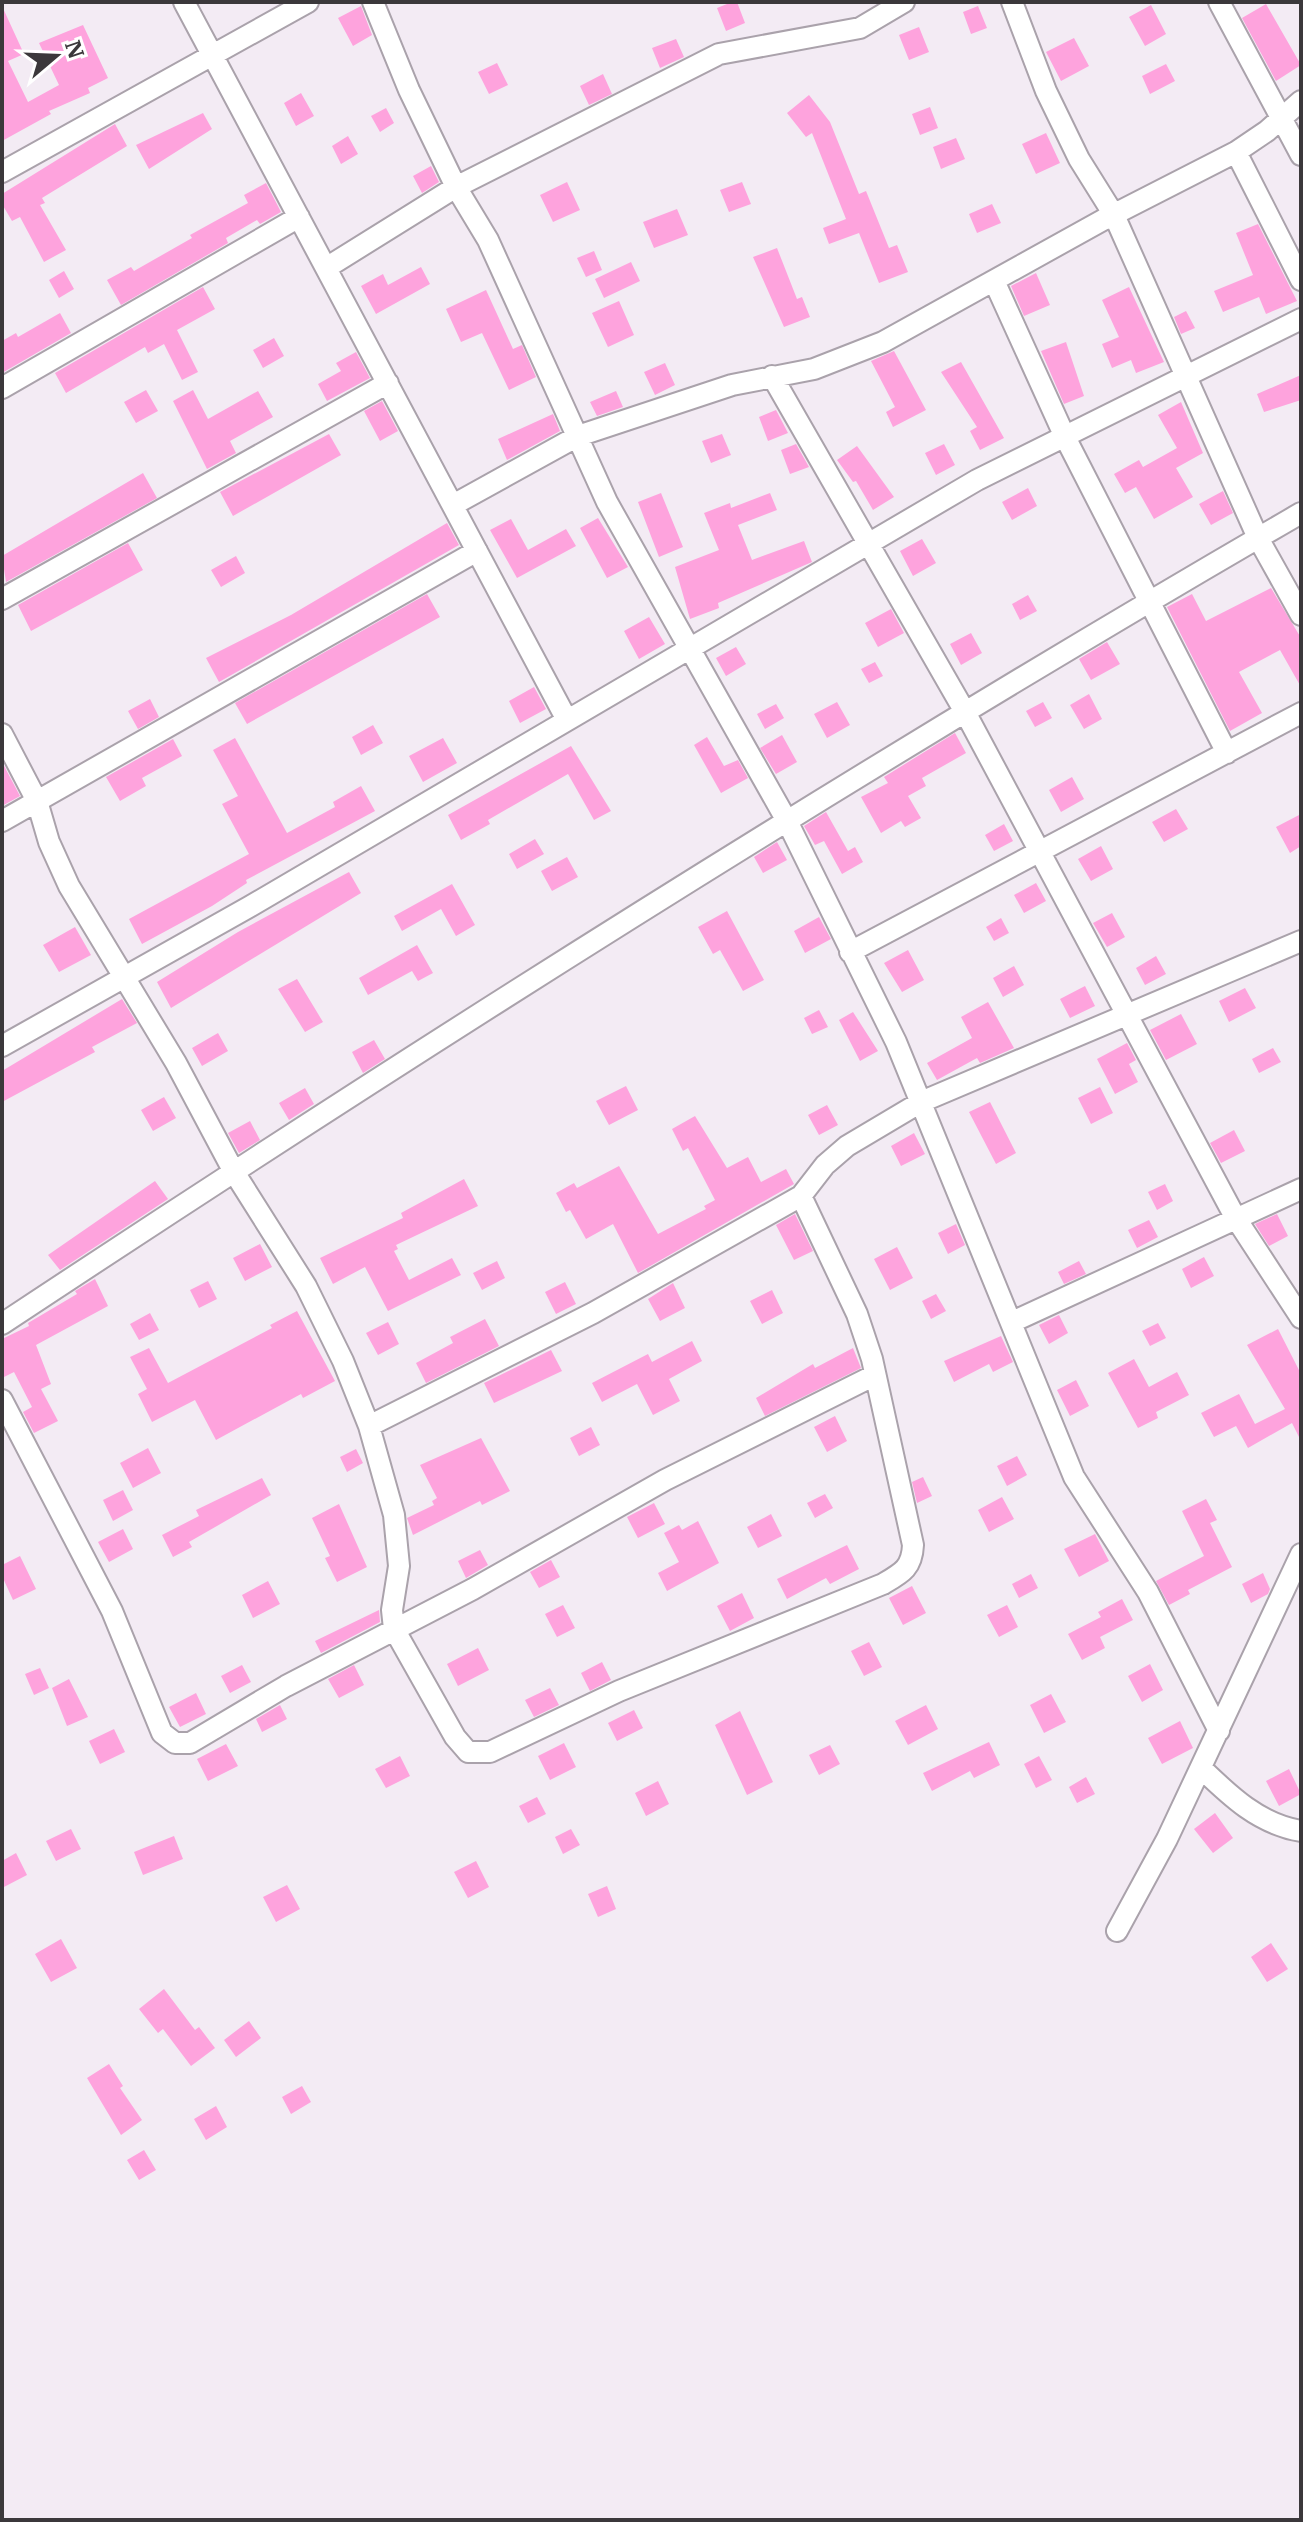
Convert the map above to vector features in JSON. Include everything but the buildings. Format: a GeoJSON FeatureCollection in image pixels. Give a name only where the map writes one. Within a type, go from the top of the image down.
{"type":"FeatureCollection","features":[{"type":"Feature","properties":{"kind":"street"},"geometry":{"type":"LineString","coordinates":[[184,2],[214,53],[567,720]]}},
{"type":"Feature","properties":{"kind":"street"},"geometry":{"type":"LineString","coordinates":[[2,172],[308,2]]}},
{"type":"Feature","properties":{"kind":"street"},"geometry":{"type":"LineString","coordinates":[[373,2],[409,90],[456,187],[488,240],[607,502],[787,821],[850,952],[921,1102],[1074,1477],[1148,1592],[1219,1731]]}},
{"type":"Feature","properties":{"kind":"street"},"geometry":{"type":"LineString","coordinates":[[326,268],[456,187],[719,54],[860,28],[904,2]]}},
{"type":"Feature","properties":{"kind":"street"},"geometry":{"type":"LineString","coordinates":[[1012,2],[1046,91],[1079,159],[1114,215],[1258,538],[1301,615]]}},
{"type":"Feature","properties":{"kind":"street"},"geometry":{"type":"LineString","coordinates":[[1219,2],[1301,155]]}},
{"type":"Feature","properties":{"kind":"street"},"geometry":{"type":"LineString","coordinates":[[453,505],[578,436],[732,385],[814,369],[883,342],[1236,152],[1301,101]]}},
{"type":"Feature","properties":{"kind":"street"},"geometry":{"type":"LineString","coordinates":[[1236,152],[1301,280]]}},
{"type":"Feature","properties":{"kind":"street"},"geometry":{"type":"LineString","coordinates":[[2,388],[299,217]]}},
{"type":"Feature","properties":{"kind":"street"},"geometry":{"type":"LineString","coordinates":[[995,283],[1065,437],[1227,753]]}},
{"type":"Feature","properties":{"kind":"street"},"geometry":{"type":"LineString","coordinates":[[2,1046],[977,480],[1301,319]]}},
{"type":"Feature","properties":{"kind":"street"},"geometry":{"type":"LineString","coordinates":[[772,376],[965,712],[1235,1217],[1301,1318]]}},
{"type":"Feature","properties":{"kind":"street"},"geometry":{"type":"LineString","coordinates":[[2,599],[388,383]]}},
{"type":"Feature","properties":{"kind":"street"},"geometry":{"type":"LineString","coordinates":[[2,1324],[531,979],[965,712],[1301,513]]}},
{"type":"Feature","properties":{"kind":"street"},"geometry":{"type":"LineString","coordinates":[[2,821],[477,551]]}},
{"type":"Feature","properties":{"kind":"street"},"geometry":{"type":"LineString","coordinates":[[850,952],[1301,713]]}},
{"type":"Feature","properties":{"kind":"street"},"geometry":{"type":"LineString","coordinates":[[2,734],[37,801],[49,842],[69,886],[234,1172],[306,1286],[343,1361],[369,1426],[394,1515],[399,1566],[392,1610],[394,1629],[455,1737],[468,1752],[490,1752],[619,1691],[883,1584],[907,1569],[912,1559],[913,1545],[875,1375],[857,1314],[801,1196]]}},
{"type":"Feature","properties":{"kind":"street"},"geometry":{"type":"LineString","coordinates":[[369,1426],[593,1313],[801,1196],[825,1165],[847,1146],[921,1102],[1301,941]]}},
{"type":"Feature","properties":{"kind":"street"},"geometry":{"type":"LineString","coordinates":[[1012,1322],[1301,1189]]}},
{"type":"Feature","properties":{"kind":"street"},"geometry":{"type":"LineString","coordinates":[[2,1400],[112,1611],[162,1733],[175,1743],[190,1743],[286,1686],[539,1553],[665,1480],[875,1375]]}},
{"type":"Feature","properties":{"kind":"street"},"geometry":{"type":"LineString","coordinates":[[1117,1931],[1201,1768],[1301,1554]]}},
{"type":"Feature","properties":{"kind":"street"},"geometry":{"type":"LineString","coordinates":[[1201,1768],[1240,1805],[1296,1827]]}}]}
